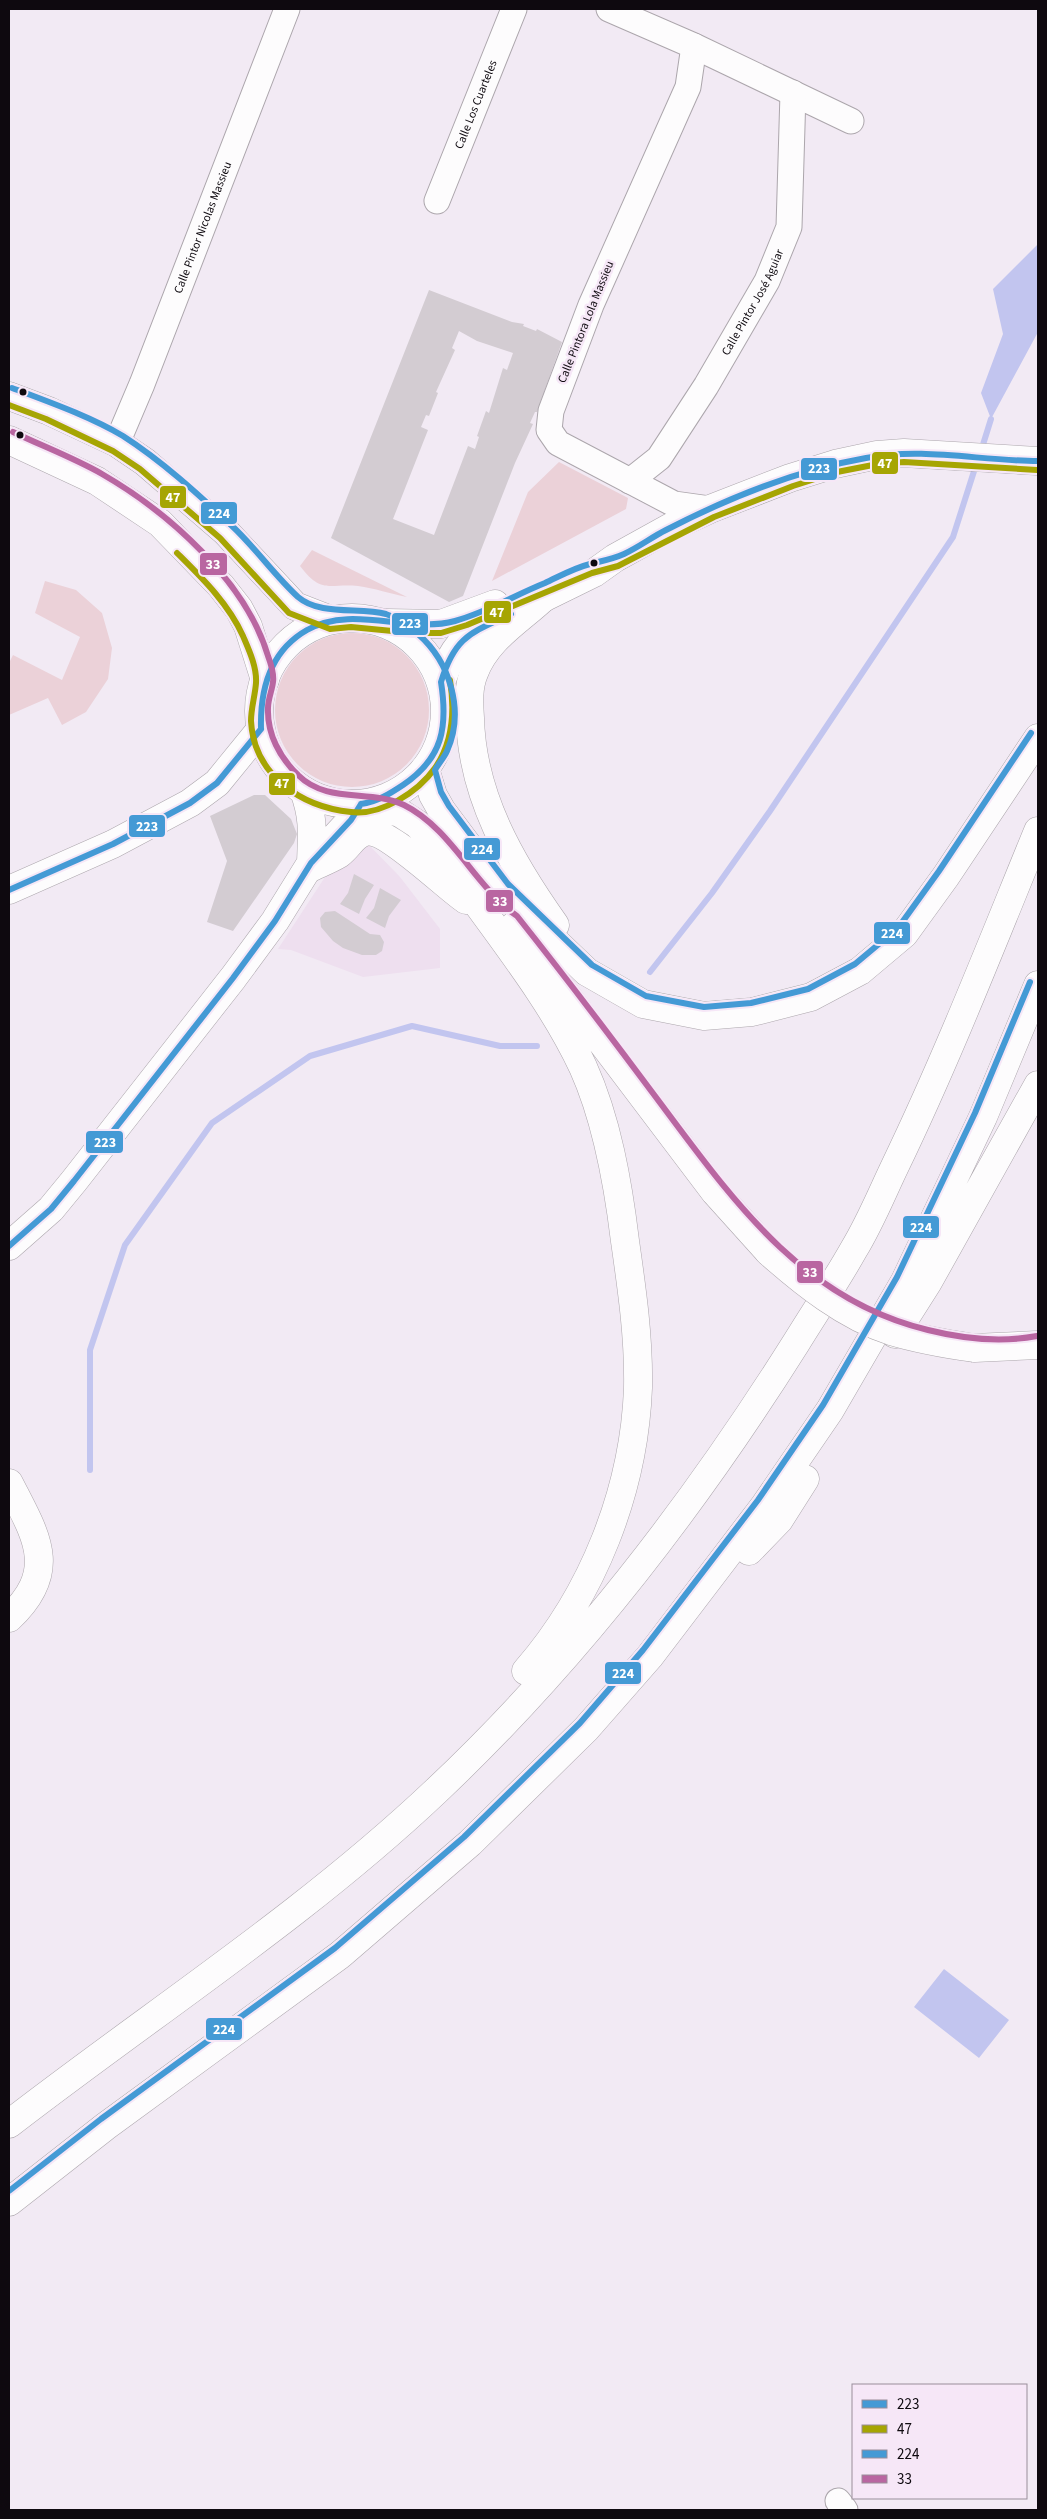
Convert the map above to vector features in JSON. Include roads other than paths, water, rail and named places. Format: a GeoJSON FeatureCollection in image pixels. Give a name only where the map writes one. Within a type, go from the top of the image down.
{"type":"FeatureCollection","features":[{"type":"Feature","properties":{"kind":"main road"},"geometry":{"type":"LineString","coordinates":[[9,396],[49,411],[117,443],[182,492],[226,532],[295,606],[331,620]]}},
{"type":"Feature","properties":{"kind":"main road"},"geometry":{"type":"LineString","coordinates":[[9,440],[97,481],[160,523],[221,586],[239,609],[248,626],[265,680]]}},
{"type":"Feature","properties":{"kind":"main road"},"geometry":{"type":"LineString","coordinates":[[441,682],[452,653],[461,641],[478,630],[594,573],[615,558],[710,509],[790,478],[835,464],[877,455],[926,453],[1030,462]]}},
{"type":"Feature","properties":{"kind":"main road"},"geometry":{"type":"LineString","coordinates":[[615,558],[589,565],[464,617],[441,624],[384,623],[352,618],[331,620],[308,630],[287,646],[274,661],[265,680],[259,707],[261,729],[267,750],[278,767],[304,791],[318,799],[339,803],[364,804],[400,813],[417,824],[462,869],[496,911],[510,921],[715,1192],[769,1252],[804,1282],[849,1311],[889,1330],[933,1342],[974,1348],[1038,1344]]}},
{"type":"Feature","properties":{"kind":"main road"},"geometry":{"type":"LineString","coordinates":[[542,599],[497,636],[473,673],[469,695],[470,731],[477,773],[487,808],[500,838],[528,887],[587,972]]}},
{"type":"Feature","properties":{"kind":"main road"},"geometry":{"type":"LineString","coordinates":[[9,1246],[51,1209],[74,1181],[233,978],[275,920],[310,866],[364,804],[396,790],[425,769],[439,746],[445,719],[441,682],[430,660],[417,645],[403,633],[384,623]]}},
{"type":"Feature","properties":{"kind":"main road"},"geometry":{"type":"LineString","coordinates":[[9,890],[112,844],[190,803],[217,783],[261,729]]}},
{"type":"Feature","properties":{"kind":"main road"},"geometry":{"type":"LineString","coordinates":[[425,769],[433,795],[442,812],[501,890],[587,972],[643,1004],[704,1016],[752,1012],[811,997],[860,971],[904,934],[946,876],[1038,738]]}},
{"type":"Feature","properties":{"kind":"main road"},"geometry":{"type":"LineString","coordinates":[[304,791],[312,812],[310,866]]}},
{"type":"Feature","properties":{"kind":"main road"},"geometry":{"type":"LineString","coordinates":[[9,2124],[349,1867],[436,1790],[536,1689],[625,1585],[699,1489],[774,1378],[855,1248],[925,1103],[1038,831]]}},
{"type":"Feature","properties":{"kind":"main road"},"geometry":{"type":"LineString","coordinates":[[310,866],[340,853],[355,836],[366,832],[376,832],[391,840],[452,890],[479,908]]}},
{"type":"Feature","properties":{"kind":"main road"},"geometry":{"type":"LineString","coordinates":[[436,1790],[468,1736],[546,1649],[577,1602],[599,1556],[618,1504],[632,1443],[638,1389],[636,1326],[622,1218],[603,1125],[584,1069],[556,1015],[479,908],[456,874],[446,854]]}},
{"type":"Feature","properties":{"kind":"main road"},"geometry":{"type":"LineString","coordinates":[[501,890],[510,921]]}},
{"type":"Feature","properties":{"kind":"main road"},"geometry":{"type":"LineString","coordinates":[[650,1656],[770,1498],[830,1410],[905,1281],[983,1117],[1038,985]]}},
{"type":"Feature","properties":{"kind":"main road"},"geometry":{"type":"LineString","coordinates":[[9,2202],[106,2126],[347,1948],[470,1843],[586,1728],[650,1656],[779,1520],[928,1282],[1038,1085]]}},
{"type":"Feature","properties":{"kind":"main road"},"geometry":{"type":"LineString","coordinates":[[9,1483],[33,1530],[39,1555],[39,1571],[32,1590],[22,1605],[9,1618]]}},
{"type":"Feature","properties":{"kind":"street","name":"Calle Pintor Nicolas Massieu"},"geometry":{"type":"LineString","coordinates":[[117,443],[142,384],[286,9]]}},
{"type":"Feature","properties":{"kind":"street","name":"Calle Los Cuarteles"},"geometry":{"type":"LineString","coordinates":[[437,201],[514,9]]}},
{"type":"Feature","properties":{"kind":"street"},"geometry":{"type":"LineString","coordinates":[[609,9],[694,46],[851,121]]}},
{"type":"Feature","properties":{"kind":"street","name":"Calle Pintora Lola Massieu"},"geometry":{"type":"LineString","coordinates":[[694,46],[688,87],[592,305],[551,412],[549,430],[558,443],[674,504],[710,509]]}},
{"type":"Feature","properties":{"kind":"street","name":"Calle Pintor José Aguiar"},"geometry":{"type":"LineString","coordinates":[[630,481],[659,458],[706,386],[767,281],[789,227],[793,93]]}},
{"type":"Feature","properties":{"kind":"water"},"geometry":{"type":"Polygon","coordinates":[[[1038,244],[1038,332],[991,419],[981,393],[1003,334],[993,289],[1038,244]]]}},
{"type":"Feature","properties":{"kind":"water"},"geometry":{"type":"Polygon","coordinates":[[[944,1969],[1009,2020],[979,2058],[914,2007],[944,1969]]]}},
{"type":"Feature","properties":{"kind":"waterway"},"geometry":{"type":"LineString","coordinates":[[981,451],[991,419]]}},
{"type":"Feature","properties":{"kind":"waterway"},"geometry":{"type":"LineString","coordinates":[[650,972],[712,893],[770,811],[953,537],[976,465]]}},
{"type":"Feature","properties":{"kind":"waterway"},"geometry":{"type":"LineString","coordinates":[[90,1470],[90,1350],[125,1245],[212,1123],[310,1056],[412,1026],[500,1046],[537,1046]]}}]}
